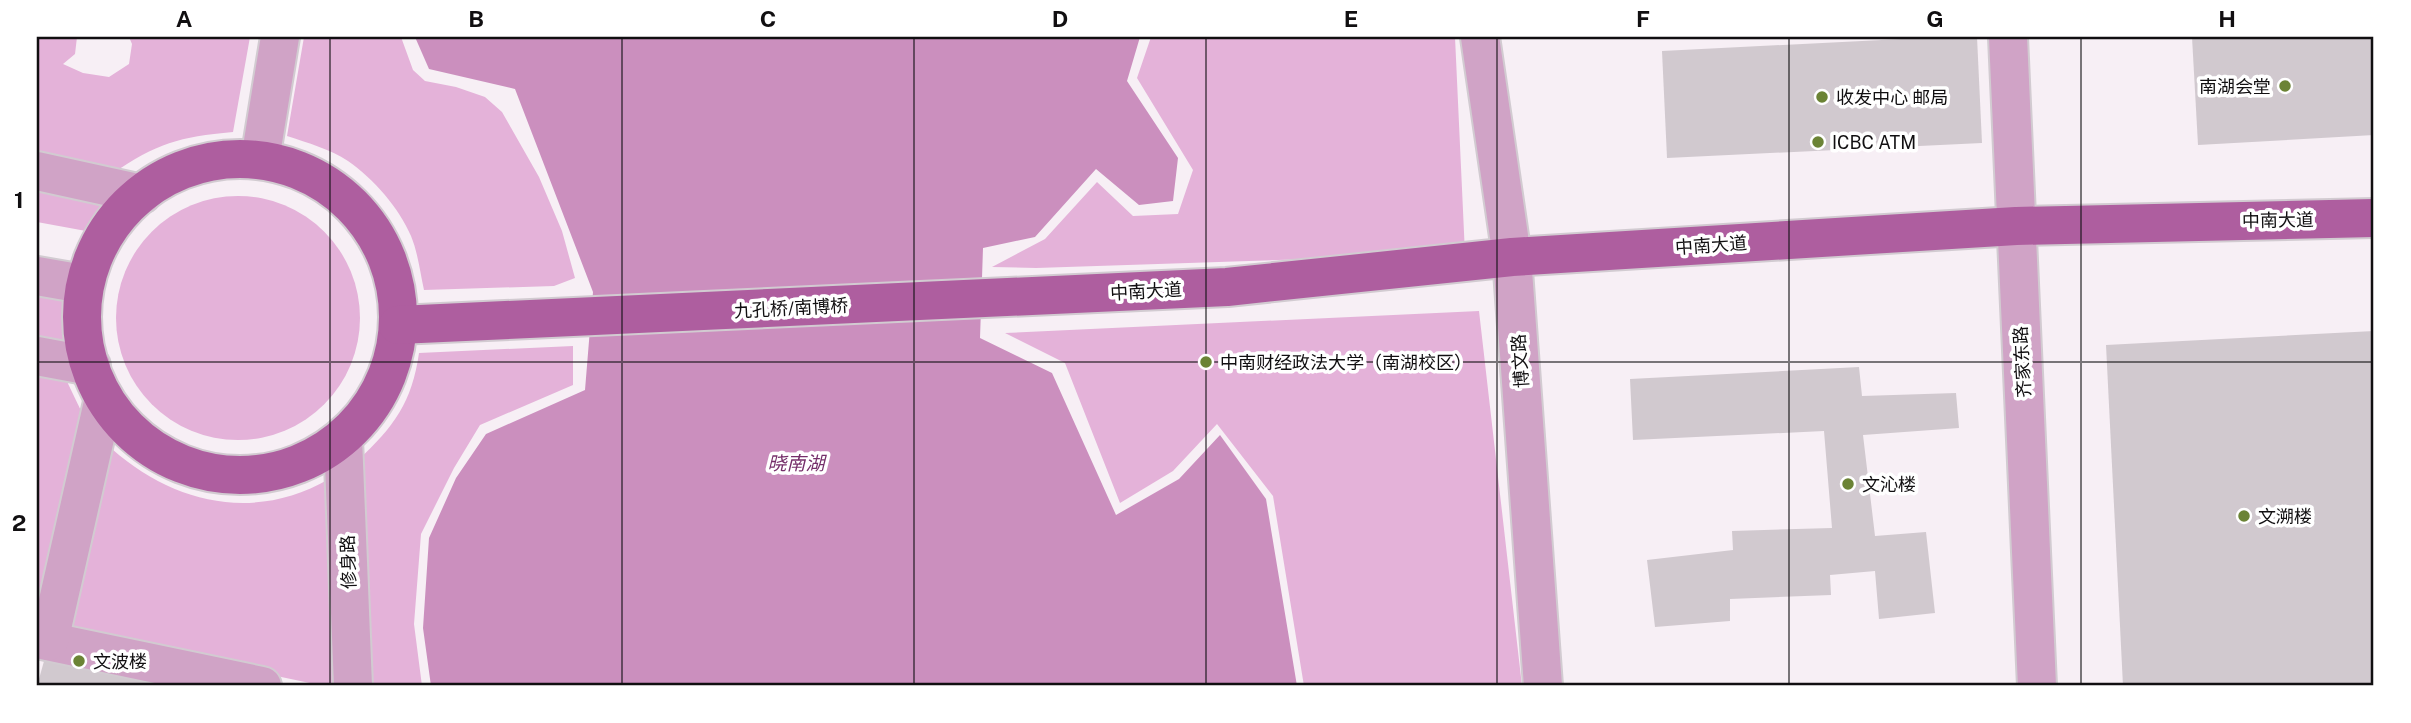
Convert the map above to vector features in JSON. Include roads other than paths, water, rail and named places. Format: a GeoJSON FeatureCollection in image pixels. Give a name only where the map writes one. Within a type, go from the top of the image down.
{"type":"FeatureCollection","features":[{"type":"Feature","properties":{"kind":"main road"},"geometry":{"type":"LineString","coordinates":[[260,160],[308,174],[349,201],[379,240],[390,263],[397,287],[398,325],[389,374],[370,410],[343,439],[302,463],[279,471],[253,476],[203,472],[171,460],[139,440],[123,424],[97,382],[83,336],[83,284],[100,240],[129,203],[168,176],[212,161],[260,160]]}},
{"type":"Feature","properties":{"kind":"main road","name":"中南大道"},"geometry":{"type":"LineString","coordinates":[[1050,295],[1227,287],[1513,257],[2016,226],[2374,218]]}},
{"type":"Feature","properties":{"kind":"main road","name":"九孔桥/南博桥"},"geometry":{"type":"LineString","coordinates":[[398,325],[1050,295]]}},
{"type":"Feature","properties":{"kind":"street"},"geometry":{"type":"LineString","coordinates":[[260,160],[280,37]]}},
{"type":"Feature","properties":{"kind":"street","name":"博文路"},"geometry":{"type":"LineString","coordinates":[[1480,37],[1513,257],[1542,686]]}},
{"type":"Feature","properties":{"kind":"street","name":"齐家东路"},"geometry":{"type":"LineString","coordinates":[[2008,37],[2037,686]]}},
{"type":"Feature","properties":{"kind":"street"},"geometry":{"type":"LineString","coordinates":[[37,171],[142,194]]}},
{"type":"Feature","properties":{"kind":"street"},"geometry":{"type":"LineString","coordinates":[[37,276],[83,284]]}},
{"type":"Feature","properties":{"kind":"street"},"geometry":{"type":"LineString","coordinates":[[37,356],[97,382],[43,640],[262,686]]}},
{"type":"Feature","properties":{"kind":"street","name":"修身路"},"geometry":{"type":"LineString","coordinates":[[343,439],[353,686]]}},
{"type":"Feature","properties":{"kind":"water","name":"晓南湖"},"geometry":{"type":"Polygon","coordinates":[[[415,37],[1140,37],[1127,81],[1178,158],[1173,201],[1139,205],[1096,169],[1035,237],[983,248],[980,338],[1052,373],[1116,515],[1179,479],[1220,435],[1266,499],[1297,686],[431,686],[423,628],[429,538],[456,478],[486,434],[585,390],[593,292],[515,89],[429,69],[415,37]]]}},
{"type":"Feature","properties":{"kind":"place","name":"南湖会堂"},"geometry":{"type":"Point","coordinates":[2285,86]}},
{"type":"Feature","properties":{"kind":"place","name":"收发中心 邮局"},"geometry":{"type":"Point","coordinates":[1822,97]}},
{"type":"Feature","properties":{"kind":"place","name":"ICBC ATM"},"geometry":{"type":"Point","coordinates":[1818,142]}},
{"type":"Feature","properties":{"kind":"place","name":"中南财经政法大学（南湖校区）"},"geometry":{"type":"Point","coordinates":[1206,362]}},
{"type":"Feature","properties":{"kind":"place","name":"文沁楼"},"geometry":{"type":"Point","coordinates":[1848,484]}},
{"type":"Feature","properties":{"kind":"place","name":"文溯楼"},"geometry":{"type":"Point","coordinates":[2244,516]}},
{"type":"Feature","properties":{"kind":"place","name":"文波楼"},"geometry":{"type":"Point","coordinates":[79,661]}}]}
